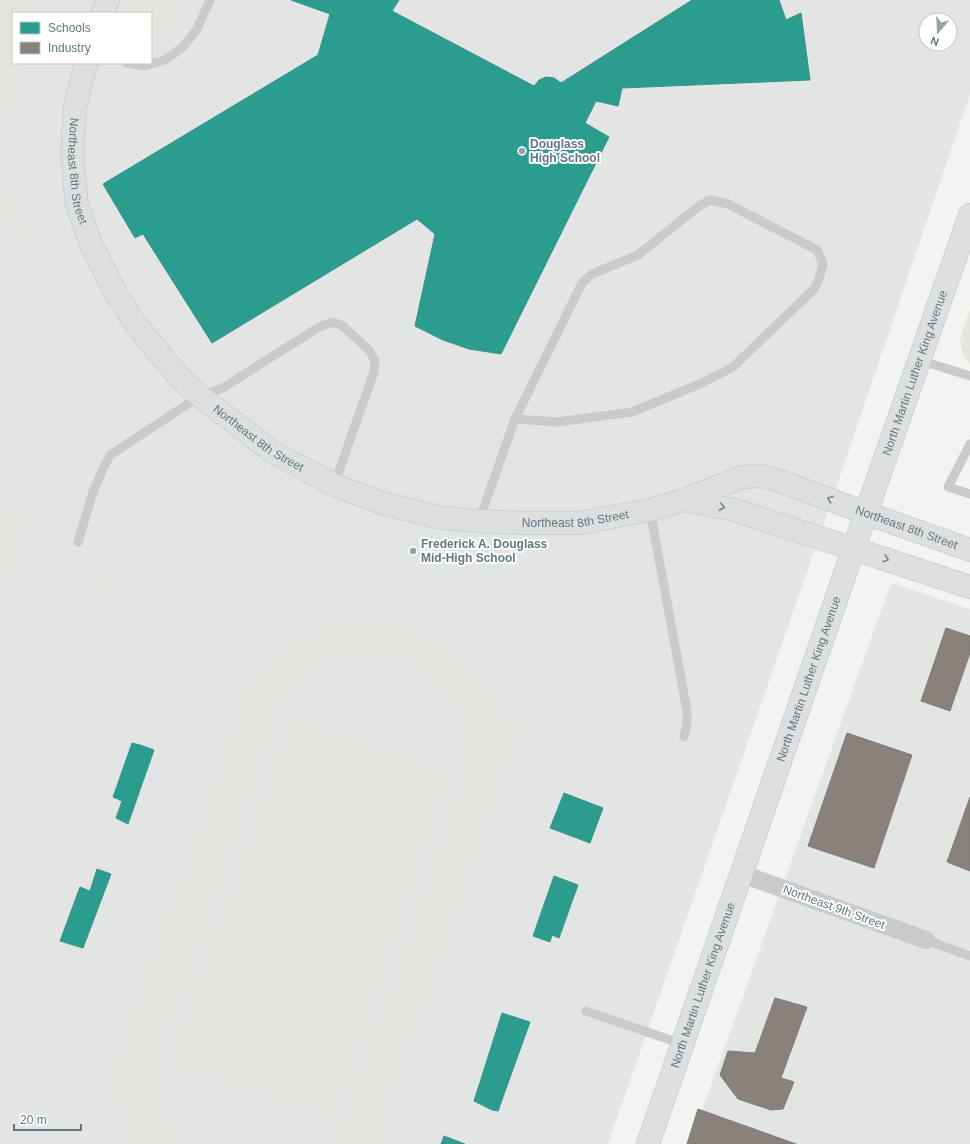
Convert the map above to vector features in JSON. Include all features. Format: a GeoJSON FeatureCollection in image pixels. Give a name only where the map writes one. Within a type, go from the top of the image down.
{"type":"FeatureCollection","features":[{"type":"Feature","properties":{"kind":"street"},"geometry":{"type":"LineString","coordinates":[[102,12],[108,0]]}},
{"type":"Feature","properties":{"kind":"street","name":"Northeast 8th Street"},"geometry":{"type":"LineString","coordinates":[[86,64],[75,107],[72,156],[77,205],[91,244],[116,294],[137,326],[180,378],[200,396],[270,451],[334,485],[382,503],[442,518],[479,521],[580,523],[650,510],[684,500],[742,477],[762,476],[780,481],[970,550]]}},
{"type":"Feature","properties":{"kind":"street","name":"North Martin Luther King Avenue"},"geometry":{"type":"LineString","coordinates":[[648,1144],[684,1044],[970,215]]}},
{"type":"Feature","properties":{"kind":"street","name":"Northeast 8th Street"},"geometry":{"type":"LineString","coordinates":[[684,500],[735,510],[970,587]]}},
{"type":"Feature","properties":{"kind":"street","name":"Northeast 9th Street"},"geometry":{"type":"LineString","coordinates":[[742,874],[926,940]]}},
{"type":"Feature","properties":{"kind":"lane"},"geometry":{"type":"LineString","coordinates":[[152,64],[165,60],[183,47],[197,29],[209,0]]}},
{"type":"Feature","properties":{"kind":"lane"},"geometry":{"type":"LineString","coordinates":[[132,64],[144,66],[151,64]]}},
{"type":"Feature","properties":{"kind":"lane"},"geometry":{"type":"LineString","coordinates":[[479,521],[515,419],[582,283],[592,274],[638,255],[699,206],[710,200],[728,204],[817,250],[823,264],[819,279],[814,289],[733,367],[702,383],[632,412],[557,422],[515,419]]}},
{"type":"Feature","properties":{"kind":"lane"},"geometry":{"type":"LineString","coordinates":[[78,542],[93,492],[110,455],[200,396],[221,389],[319,327],[333,322],[343,326],[370,351],[375,361],[374,372],[334,485]]}},
{"type":"Feature","properties":{"kind":"lane"},"geometry":{"type":"LineString","coordinates":[[919,360],[970,376]]}},
{"type":"Feature","properties":{"kind":"lane"},"geometry":{"type":"LineString","coordinates":[[970,444],[948,487],[970,494]]}},
{"type":"Feature","properties":{"kind":"lane"},"geometry":{"type":"LineString","coordinates":[[650,510],[687,711],[687,724],[684,737]]}},
{"type":"Feature","properties":{"kind":"lane"},"geometry":{"type":"LineString","coordinates":[[926,940],[970,956]]}},
{"type":"Feature","properties":{"kind":"lane"},"geometry":{"type":"LineString","coordinates":[[586,1011],[684,1044]]}},
{"type":"Feature","properties":{"kind":"shaded area","name":"Frederick A. Douglass Mid-High School"},"geometry":{"type":"Polygon","coordinates":[[[0,0],[970,0],[970,94],[832,500],[608,1144],[0,1144],[0,585],[23,517],[0,509],[0,0]]]}},
{"type":"Feature","properties":{"kind":"shaded area"},"geometry":{"type":"Polygon","coordinates":[[[0,0],[37,0],[33,12],[12,12],[12,64],[18,64],[0,119],[0,0]]]}},
{"type":"Feature","properties":{"kind":"shaded area"},"geometry":{"type":"Polygon","coordinates":[[[124,0],[165,0],[169,12],[169,22],[163,34],[152,42],[152,12],[119,12],[119,8],[124,0]]]}},
{"type":"Feature","properties":{"kind":"shaded area"},"geometry":{"type":"Polygon","coordinates":[[[0,184],[29,234],[28,236],[0,229],[0,184]]]}},
{"type":"Feature","properties":{"kind":"shaded area"},"geometry":{"type":"Polygon","coordinates":[[[970,309],[970,364],[963,356],[960,339],[970,309]]]}},
{"type":"Feature","properties":{"kind":"shaded area"},"geometry":{"type":"Polygon","coordinates":[[[0,509],[24,517],[0,585],[0,509]]]}},
{"type":"Feature","properties":{"kind":"shaded area"},"geometry":{"type":"Polygon","coordinates":[[[94,569],[110,576],[114,582],[113,591],[110,592],[83,583],[81,580],[84,574],[94,569]]]}},
{"type":"Feature","properties":{"kind":"shaded area"},"geometry":{"type":"Polygon","coordinates":[[[891,583],[970,609],[970,1144],[690,1144],[891,583]]]}},
{"type":"Feature","properties":{"kind":"shaded area"},"geometry":{"type":"Polygon","coordinates":[[[359,621],[377,622],[416,630],[445,646],[460,655],[472,669],[493,707],[521,717],[370,1144],[333,1144],[339,1137],[347,1120],[465,788],[470,754],[468,735],[461,715],[440,681],[430,672],[395,656],[386,653],[371,652],[357,653],[330,660],[306,674],[285,696],[276,710],[155,1057],[154,1088],[157,1107],[163,1122],[176,1144],[139,1144],[130,1127],[124,1108],[121,1078],[127,1041],[252,688],[261,676],[277,660],[302,638],[325,628],[359,621]]]}},
{"type":"Feature","properties":{"kind":"shaded area"},"geometry":{"type":"Polygon","coordinates":[[[296,716],[449,768],[331,1119],[173,1064],[296,716]]]}},
{"type":"Feature","properties":{"kind":"building: Schools"},"geometry":{"type":"Polygon","coordinates":[[[291,0],[399,0],[392,11],[534,86],[539,80],[546,77],[554,78],[561,83],[692,0],[779,0],[786,20],[801,13],[810,80],[622,88],[618,106],[596,101],[585,123],[609,137],[501,354],[469,349],[443,340],[415,326],[435,234],[417,219],[212,343],[143,234],[135,238],[103,184],[318,55],[330,14],[291,0]]]}},
{"type":"Feature","properties":{"kind":"building: Schools"},"geometry":{"type":"Polygon","coordinates":[[[132,743],[154,750],[128,824],[116,818],[122,801],[113,797],[132,743]]]}},
{"type":"Feature","properties":{"kind":"building: Schools"},"geometry":{"type":"Polygon","coordinates":[[[564,793],[603,808],[590,843],[550,828],[564,793]]]}},
{"type":"Feature","properties":{"kind":"building: Schools"},"geometry":{"type":"Polygon","coordinates":[[[97,869],[111,874],[83,948],[60,941],[80,887],[90,891],[97,869]]]}},
{"type":"Feature","properties":{"kind":"building: Schools"},"geometry":{"type":"Polygon","coordinates":[[[554,876],[578,885],[559,938],[552,935],[550,942],[533,936],[554,876]]]}},
{"type":"Feature","properties":{"kind":"building: Schools"},"geometry":{"type":"Polygon","coordinates":[[[502,1013],[530,1022],[498,1111],[492,1110],[474,1101],[502,1013]]]}},
{"type":"Feature","properties":{"kind":"building: Schools"},"geometry":{"type":"Polygon","coordinates":[[[444,1136],[465,1144],[441,1144],[444,1136]]]}},
{"type":"Feature","properties":{"kind":"building: Industry"},"geometry":{"type":"Polygon","coordinates":[[[946,628],[970,636],[970,653],[950,711],[921,701],[946,628]]]}},
{"type":"Feature","properties":{"kind":"building: Industry"},"geometry":{"type":"Polygon","coordinates":[[[847,733],[912,755],[874,868],[808,846],[847,733]]]}},
{"type":"Feature","properties":{"kind":"building: Industry"},"geometry":{"type":"Polygon","coordinates":[[[970,797],[970,871],[947,862],[970,797]]]}},
{"type":"Feature","properties":{"kind":"building: Industry"},"geometry":{"type":"Polygon","coordinates":[[[775,998],[807,1007],[781,1078],[794,1082],[783,1109],[771,1110],[738,1099],[720,1075],[728,1051],[755,1053],[775,998]]]}},
{"type":"Feature","properties":{"kind":"building: Industry"},"geometry":{"type":"Polygon","coordinates":[[[698,1109],[796,1144],[687,1144],[698,1109]]]}},
{"type":"Feature","properties":{"kind":"place","name":"Douglass High School"},"geometry":{"type":"Point","coordinates":[522,151]}},
{"type":"Feature","properties":{"kind":"place","name":"Frederick A. Douglass Mid-High School"},"geometry":{"type":"Point","coordinates":[413,551]}}]}
